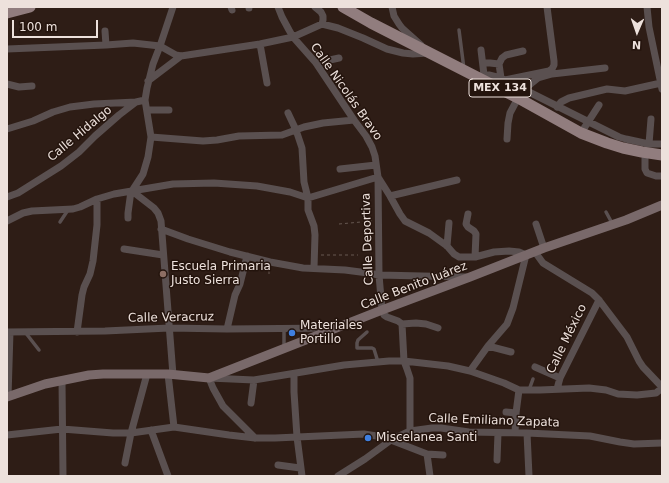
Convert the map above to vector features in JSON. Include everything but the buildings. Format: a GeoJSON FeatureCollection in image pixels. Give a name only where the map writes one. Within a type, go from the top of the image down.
{"type":"FeatureCollection","features":[{"type":"Feature","properties":{"kind":"main road"},"geometry":{"type":"LineString","coordinates":[[7,13],[30,7]]}},
{"type":"Feature","properties":{"kind":"main road","name":"MEX 134"},"geometry":{"type":"LineString","coordinates":[[343,7],[371,23],[464,70],[521,94],[543,106],[581,133],[623,148],[647,148],[662,155]]}},
{"type":"Feature","properties":{"kind":"main road","name":"Calle Benito Juárez"},"geometry":{"type":"LineString","coordinates":[[7,397],[45,384],[89,375],[147,374],[209,378],[539,250],[662,205]]}},
{"type":"Feature","properties":{"kind":"street"},"geometry":{"type":"LineString","coordinates":[[128,218],[131,191],[143,174],[148,157],[150,137],[145,100],[148,81],[152,64],[160,46],[173,7]]}},
{"type":"Feature","properties":{"kind":"street","name":"Calle Nicolás Bravo"},"geometry":{"type":"LineString","coordinates":[[278,7],[285,24],[293,36],[316,63],[366,136],[372,147],[378,177],[405,221],[429,233],[459,257],[475,257],[494,252],[509,251],[519,252],[526,256]]}},
{"type":"Feature","properties":{"kind":"street"},"geometry":{"type":"LineString","coordinates":[[315,7],[323,16],[322,24]]}},
{"type":"Feature","properties":{"kind":"street"},"geometry":{"type":"LineString","coordinates":[[391,7],[394,16],[402,28],[430,53]]}},
{"type":"Feature","properties":{"kind":"street"},"geometry":{"type":"LineString","coordinates":[[503,79],[549,71],[554,66],[547,7]]}},
{"type":"Feature","properties":{"kind":"street"},"geometry":{"type":"LineString","coordinates":[[557,107],[561,102],[569,98],[607,89],[624,91],[661,86],[649,27],[647,7]]}},
{"type":"Feature","properties":{"kind":"street"},"geometry":{"type":"LineString","coordinates":[[7,49],[133,43],[160,46],[176,55],[181,56],[260,44],[293,36],[322,24],[338,28],[386,49],[413,54],[430,53]]}},
{"type":"Feature","properties":{"kind":"street"},"geometry":{"type":"LineString","coordinates":[[105,31],[106,45]]}},
{"type":"Feature","properties":{"kind":"street"},"geometry":{"type":"LineString","coordinates":[[260,44],[267,83]]}},
{"type":"Feature","properties":{"kind":"street"},"geometry":{"type":"LineString","coordinates":[[481,50],[483,63],[480,76],[489,75],[503,79],[521,94]]}},
{"type":"Feature","properties":{"kind":"street"},"geometry":{"type":"LineString","coordinates":[[503,79],[499,64],[502,58],[506,55],[522,51]]}},
{"type":"Feature","properties":{"kind":"street"},"geometry":{"type":"LineString","coordinates":[[148,81],[181,56]]}},
{"type":"Feature","properties":{"kind":"street"},"geometry":{"type":"LineString","coordinates":[[316,63],[339,58]]}},
{"type":"Feature","properties":{"kind":"street"},"geometry":{"type":"LineString","coordinates":[[483,63],[499,64]]}},
{"type":"Feature","properties":{"kind":"street"},"geometry":{"type":"LineString","coordinates":[[507,139],[510,113],[521,94],[538,78],[561,73],[605,68]]}},
{"type":"Feature","properties":{"kind":"street"},"geometry":{"type":"LineString","coordinates":[[7,84],[32,86]]}},
{"type":"Feature","properties":{"kind":"street","name":"Calle Hidalgo"},"geometry":{"type":"LineString","coordinates":[[7,197],[18,193],[62,166],[79,152],[106,125],[136,102],[145,100]]}},
{"type":"Feature","properties":{"kind":"street"},"geometry":{"type":"LineString","coordinates":[[7,129],[70,107],[136,102]]}},
{"type":"Feature","properties":{"kind":"street"},"geometry":{"type":"LineString","coordinates":[[581,133],[599,104]]}},
{"type":"Feature","properties":{"kind":"street"},"geometry":{"type":"LineString","coordinates":[[543,106],[557,107],[619,137],[647,148],[662,144]]}},
{"type":"Feature","properties":{"kind":"street"},"geometry":{"type":"LineString","coordinates":[[147,110],[169,110]]}},
{"type":"Feature","properties":{"kind":"street"},"geometry":{"type":"LineString","coordinates":[[288,113],[302,148],[304,182],[308,198],[309,214],[314,226],[315,235],[314,268]]}},
{"type":"Feature","properties":{"kind":"street"},"geometry":{"type":"LineString","coordinates":[[651,119],[645,169],[647,173],[662,176]]}},
{"type":"Feature","properties":{"kind":"street"},"geometry":{"type":"LineString","coordinates":[[150,137],[217,140],[239,136],[282,135],[323,123],[354,120]]}},
{"type":"Feature","properties":{"kind":"street"},"geometry":{"type":"LineString","coordinates":[[340,169],[376,165]]}},
{"type":"Feature","properties":{"kind":"street"},"geometry":{"type":"LineString","coordinates":[[7,220],[32,210],[68,209],[80,207],[97,199],[131,191],[173,184],[214,182],[257,186],[290,192],[308,198],[378,177]]}},
{"type":"Feature","properties":{"kind":"street","name":"Calle Deportiva"},"geometry":{"type":"LineString","coordinates":[[378,177],[378,220],[382,310]]}},
{"type":"Feature","properties":{"kind":"street"},"geometry":{"type":"LineString","coordinates":[[390,196],[457,180]]}},
{"type":"Feature","properties":{"kind":"street"},"geometry":{"type":"LineString","coordinates":[[131,191],[147,202],[158,213],[160,221],[169,328],[170,375],[174,427]]}},
{"type":"Feature","properties":{"kind":"street"},"geometry":{"type":"LineString","coordinates":[[77,332],[82,295],[94,261],[97,225],[97,199]]}},
{"type":"Feature","properties":{"kind":"street"},"geometry":{"type":"LineString","coordinates":[[468,214],[466,224],[476,234],[475,257]]}},
{"type":"Feature","properties":{"kind":"street"},"geometry":{"type":"LineString","coordinates":[[447,246],[450,223]]}},
{"type":"Feature","properties":{"kind":"street"},"geometry":{"type":"LineString","coordinates":[[255,438],[223,406],[209,378],[254,380],[344,365],[404,361],[448,366],[470,371],[519,390],[600,388],[618,394],[637,395],[656,393],[662,387],[643,367],[627,337],[599,300],[592,293],[543,263],[539,250],[536,224]]}},
{"type":"Feature","properties":{"kind":"street"},"geometry":{"type":"LineString","coordinates":[[161,229],[246,256],[303,268],[345,270],[380,275],[470,277]]}},
{"type":"Feature","properties":{"kind":"street"},"geometry":{"type":"LineString","coordinates":[[124,249],[163,255]]}},
{"type":"Feature","properties":{"kind":"street"},"geometry":{"type":"LineString","coordinates":[[227,329],[240,284],[246,256]]}},
{"type":"Feature","properties":{"kind":"street"},"geometry":{"type":"LineString","coordinates":[[470,371],[488,346],[507,324],[513,308],[526,256]]}},
{"type":"Feature","properties":{"kind":"street","name":"Calle México"},"geometry":{"type":"LineString","coordinates":[[556,389],[599,300]]}},
{"type":"Feature","properties":{"kind":"street"},"geometry":{"type":"LineString","coordinates":[[382,310],[387,317],[402,324],[426,324],[438,328]]}},
{"type":"Feature","properties":{"kind":"street"},"geometry":{"type":"LineString","coordinates":[[402,324],[404,361],[410,378],[410,431]]}},
{"type":"Feature","properties":{"kind":"street","name":"Calle Veracruz"},"geometry":{"type":"LineString","coordinates":[[8,332],[77,332],[169,328],[335,328]]}},
{"type":"Feature","properties":{"kind":"street"},"geometry":{"type":"LineString","coordinates":[[7,397],[8,332]]}},
{"type":"Feature","properties":{"kind":"street"},"geometry":{"type":"LineString","coordinates":[[488,346],[511,352]]}},
{"type":"Feature","properties":{"kind":"street"},"geometry":{"type":"LineString","coordinates":[[535,367],[560,378]]}},
{"type":"Feature","properties":{"kind":"street"},"geometry":{"type":"LineString","coordinates":[[125,463],[131,433],[147,374]]}},
{"type":"Feature","properties":{"kind":"street"},"geometry":{"type":"LineString","coordinates":[[294,374],[297,437],[302,476]]}},
{"type":"Feature","properties":{"kind":"street"},"geometry":{"type":"LineString","coordinates":[[62,380],[63,476]]}},
{"type":"Feature","properties":{"kind":"street"},"geometry":{"type":"LineString","coordinates":[[252,403],[254,380]]}},
{"type":"Feature","properties":{"kind":"street"},"geometry":{"type":"LineString","coordinates":[[515,433],[519,390]]}},
{"type":"Feature","properties":{"kind":"street"},"geometry":{"type":"LineString","coordinates":[[506,412],[516,413]]}},
{"type":"Feature","properties":{"kind":"street"},"geometry":{"type":"LineString","coordinates":[[7,436],[62,429],[131,433],[174,427],[255,438],[364,434],[383,436],[427,454],[443,455]]}},
{"type":"Feature","properties":{"kind":"street","name":"Calle Emiliano Zapata"},"geometry":{"type":"LineString","coordinates":[[338,476],[391,440],[410,431],[436,428],[469,432],[590,436],[634,444],[662,443]]}},
{"type":"Feature","properties":{"kind":"street"},"geometry":{"type":"LineString","coordinates":[[151,430],[168,476]]}},
{"type":"Feature","properties":{"kind":"street"},"geometry":{"type":"LineString","coordinates":[[497,460],[498,433]]}},
{"type":"Feature","properties":{"kind":"street"},"geometry":{"type":"LineString","coordinates":[[527,433],[530,476]]}},
{"type":"Feature","properties":{"kind":"street"},"geometry":{"type":"LineString","coordinates":[[427,454],[430,476]]}},
{"type":"Feature","properties":{"kind":"street"},"geometry":{"type":"LineString","coordinates":[[278,465],[300,468]]}},
{"type":"Feature","properties":{"kind":"lane"},"geometry":{"type":"LineString","coordinates":[[459,30],[464,70]]}},
{"type":"Feature","properties":{"kind":"lane"},"geometry":{"type":"LineString","coordinates":[[60,222],[68,209]]}},
{"type":"Feature","properties":{"kind":"lane"},"geometry":{"type":"LineString","coordinates":[[606,212],[612,224]]}},
{"type":"Feature","properties":{"kind":"lane"},"geometry":{"type":"LineString","coordinates":[[284,328],[284,348]]}},
{"type":"Feature","properties":{"kind":"lane"},"geometry":{"type":"LineString","coordinates":[[25,332],[39,350]]}},
{"type":"Feature","properties":{"kind":"lane"},"geometry":{"type":"LineString","coordinates":[[367,332],[358,340],[357,348],[374,349],[378,362]]}},
{"type":"Feature","properties":{"kind":"lane"},"geometry":{"type":"LineString","coordinates":[[529,390],[533,379]]}},
{"type":"Feature","properties":{"kind":"path"},"geometry":{"type":"LineString","coordinates":[[339,224],[378,220]]}},
{"type":"Feature","properties":{"kind":"path"},"geometry":{"type":"LineString","coordinates":[[315,255],[358,255]]}},
{"type":"Feature","properties":{"kind":"place","name":"Escuela Primaria Justo Sierra"},"geometry":{"type":"Point","coordinates":[163,274]}},
{"type":"Feature","properties":{"kind":"place","name":"Materiales Portillo"},"geometry":{"type":"Point","coordinates":[292,333]}},
{"type":"Feature","properties":{"kind":"place","name":"Miscelanea Santi"},"geometry":{"type":"Point","coordinates":[368,438]}}]}
